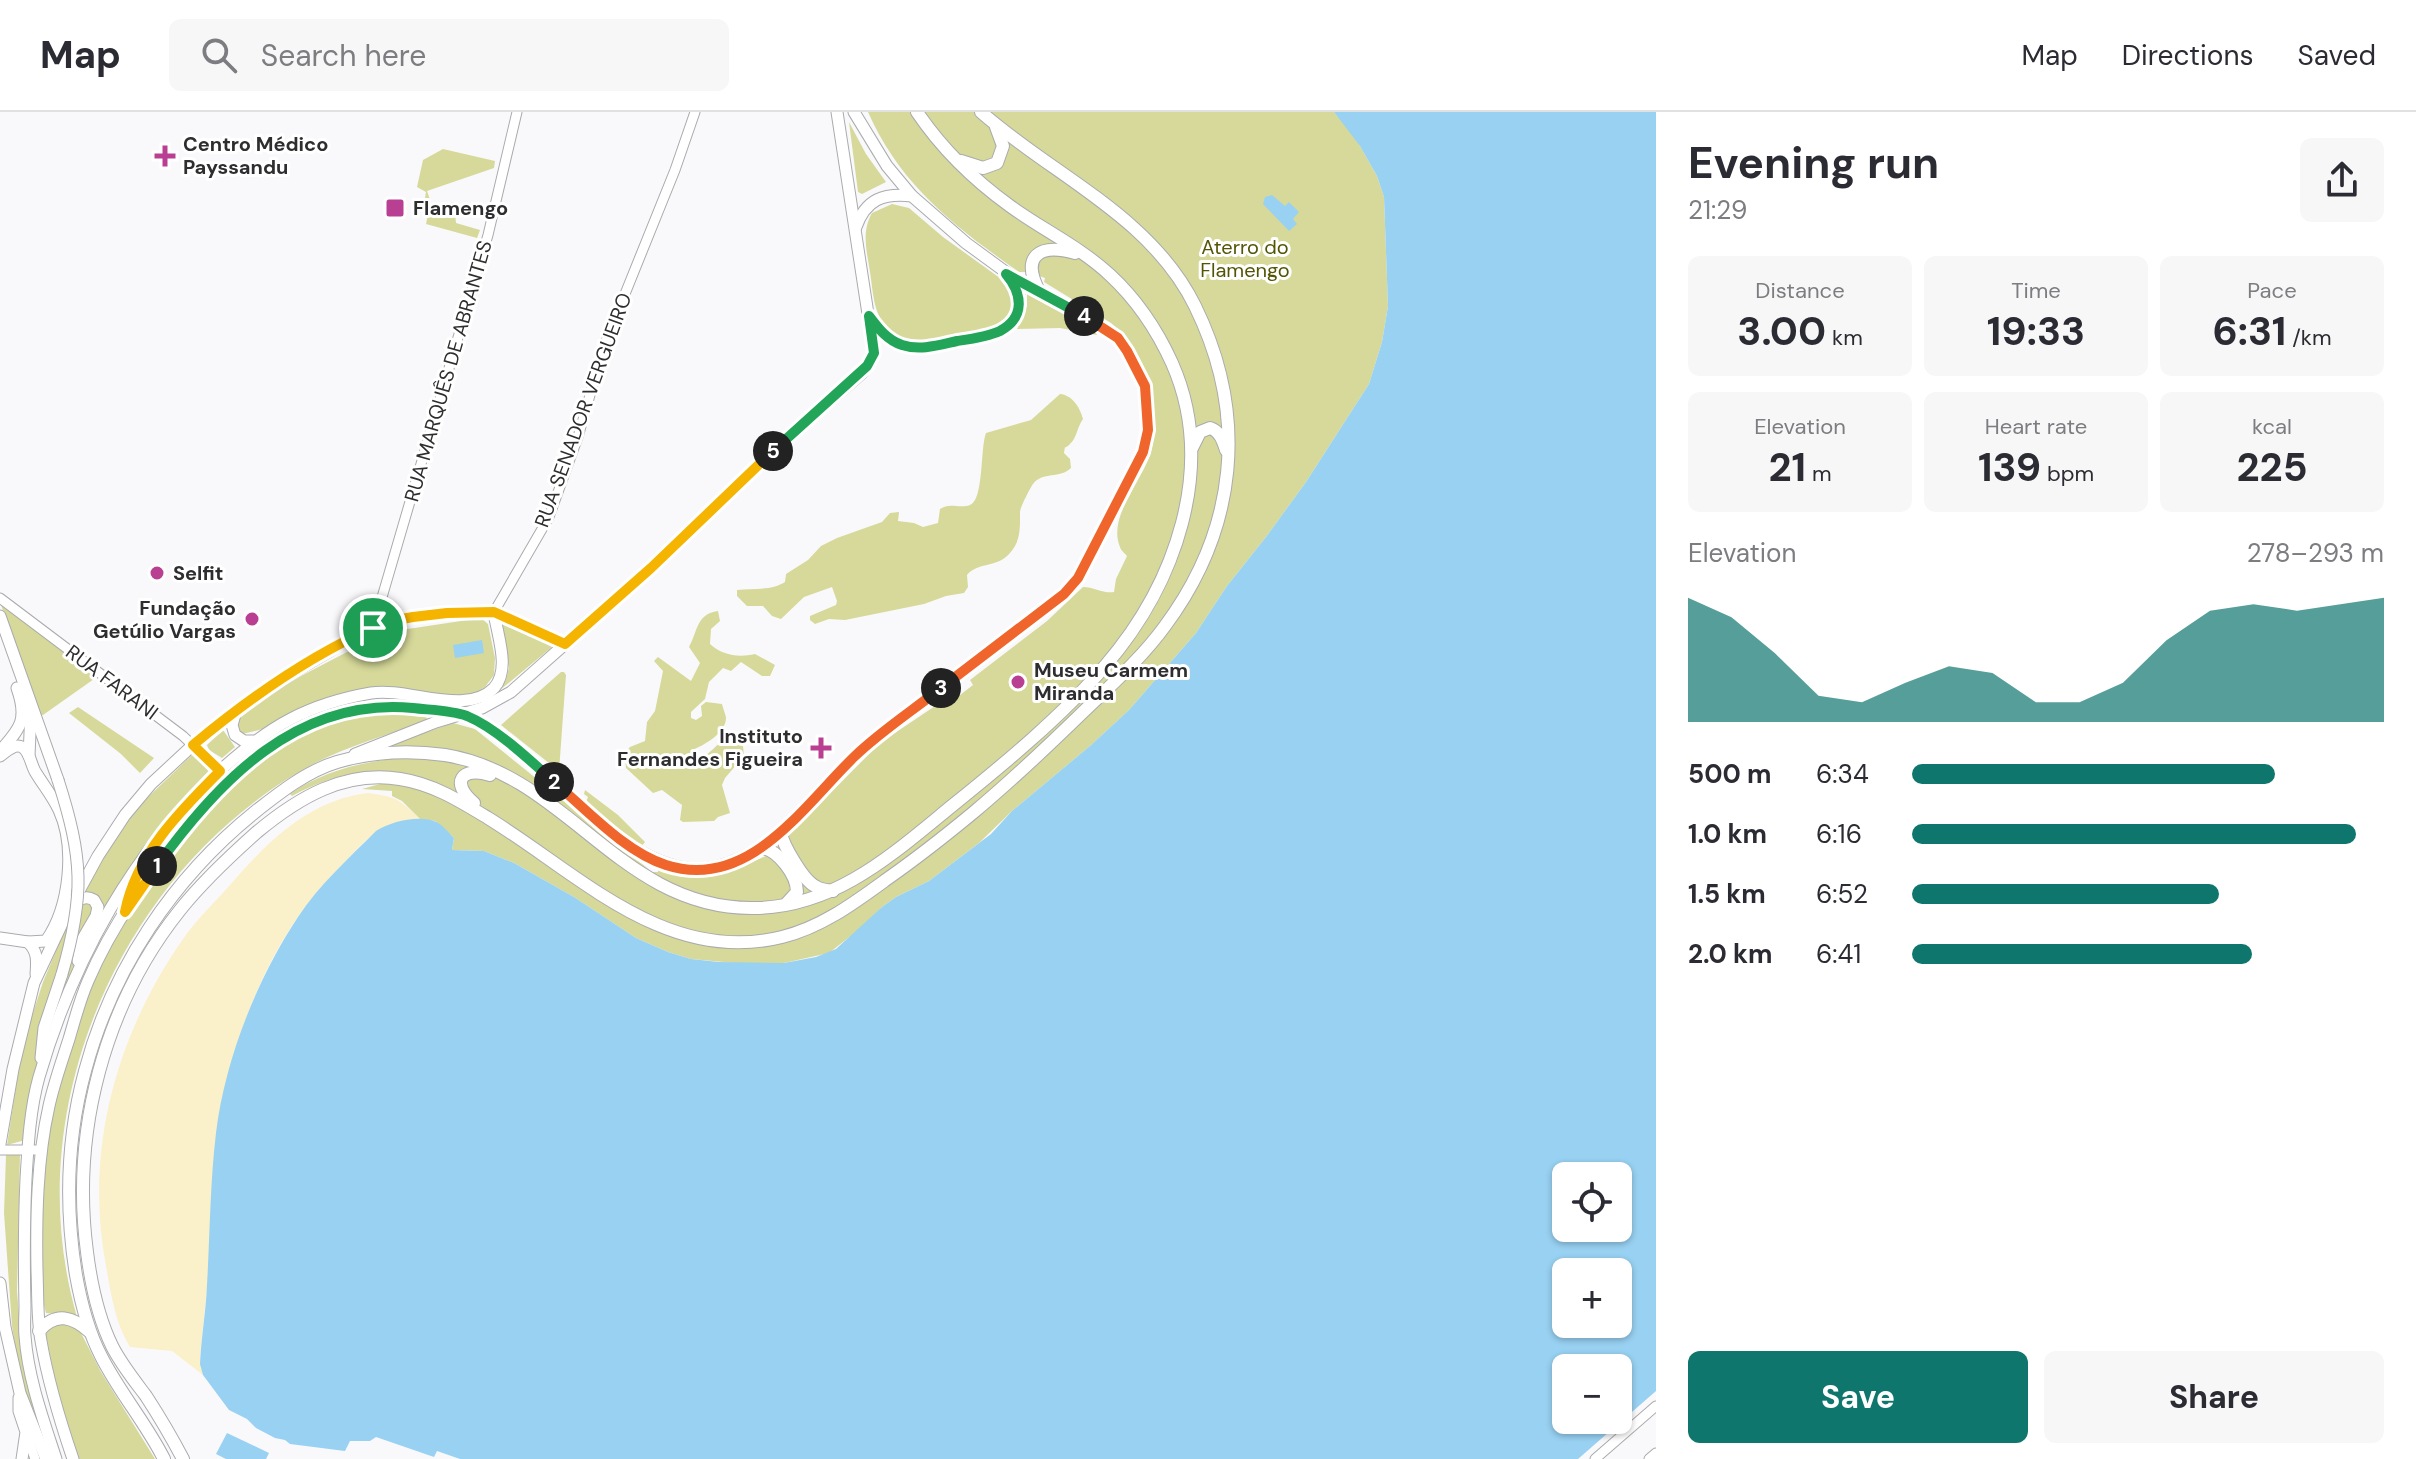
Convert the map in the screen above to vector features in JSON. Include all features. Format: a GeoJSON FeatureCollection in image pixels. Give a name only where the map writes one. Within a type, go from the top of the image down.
{"type":"FeatureCollection","features":[{"type":"Feature","properties":{"kind":"highway"},"geometry":{"type":"LineString","coordinates":[[164,1459],[108,1369],[90,1332],[73,1253],[69,1175],[73,1124],[102,1015],[127,963],[178,887],[215,846],[274,797],[333,763],[391,753],[445,755],[500,773],[537,794],[634,870],[671,891],[725,906],[784,906],[833,891],[884,860],[958,801],[1052,719],[1106,665],[1149,603],[1174,550],[1189,491],[1191,451],[1186,406],[1176,372],[1151,323],[1121,285],[1087,256],[1011,207],[951,156],[917,112]]}},
{"type":"Feature","properties":{"kind":"highway"},"geometry":{"type":"LineString","coordinates":[[183,1458],[113,1347],[99,1312],[86,1247],[84,1174],[91,1108],[110,1037],[143,964],[176,915],[237,850],[291,805],[324,788],[363,779],[405,779],[452,796],[650,923],[699,939],[722,942],[780,938],[838,915],[944,837],[1002,789],[1152,643],[1197,579],[1216,531],[1229,457],[1226,405],[1213,353],[1195,304],[1152,246],[1122,217],[981,112]]}},
{"type":"Feature","properties":{"kind":"highway"},"geometry":{"type":"LineString","coordinates":[[951,156],[977,168],[997,163],[1003,146],[995,125]]}},
{"type":"Feature","properties":{"kind":"highway"},"geometry":{"type":"LineString","coordinates":[[1040,293],[1032,271],[1032,263],[1038,253],[1053,248],[1087,256]]}},
{"type":"Feature","properties":{"kind":"highway"},"geometry":{"type":"LineString","coordinates":[[1191,451],[1198,434],[1210,428],[1222,438],[1229,457]]}},
{"type":"Feature","properties":{"kind":"highway"},"geometry":{"type":"LineString","coordinates":[[506,829],[463,793],[461,778],[468,772],[482,773],[537,794]]}},
{"type":"Feature","properties":{"kind":"highway"},"geometry":{"type":"LineString","coordinates":[[781,833],[783,843],[808,882],[817,888],[833,891]]}},
{"type":"Feature","properties":{"kind":"highway"},"geometry":{"type":"LineString","coordinates":[[762,848],[776,854],[796,882],[797,892],[784,906]]}},
{"type":"Feature","properties":{"kind":"highway"},"geometry":{"type":"LineString","coordinates":[[40,1335],[50,1321],[61,1317],[74,1320],[90,1332]]}},
{"type":"Feature","properties":{"kind":"main road"},"geometry":{"type":"LineString","coordinates":[[333,763],[436,722],[464,715],[511,692],[862,373],[874,353],[837,112]]}},
{"type":"Feature","properties":{"kind":"main road"},"geometry":{"type":"LineString","coordinates":[[362,708],[400,707],[464,715],[495,733],[633,850],[673,866],[713,868],[762,848],[781,833],[857,754],[1064,594],[1081,572],[1143,452],[1148,430],[1145,386],[1118,338],[1095,322],[1006,274],[912,196],[887,166],[854,112]]}},
{"type":"Feature","properties":{"kind":"main road"},"geometry":{"type":"LineString","coordinates":[[855,229],[863,209],[875,200],[894,195],[912,196]]}},
{"type":"Feature","properties":{"kind":"main road"},"geometry":{"type":"LineString","coordinates":[[869,316],[885,335],[910,347],[931,347],[990,335],[1008,325],[1019,306],[1019,291],[1006,274]]}},
{"type":"Feature","properties":{"kind":"main road"},"geometry":{"type":"LineString","coordinates":[[280,723],[318,720],[403,699],[468,701],[482,696],[496,686],[503,662],[494,612]]}},
{"type":"Feature","properties":{"kind":"main road"},"geometry":{"type":"LineString","coordinates":[[34,983],[68,911],[125,815],[151,784],[236,710],[330,650],[396,620],[447,613],[494,612],[565,644]]}},
{"type":"Feature","properties":{"kind":"main road"},"geometry":{"type":"LineString","coordinates":[[0,616],[74,831],[79,880],[76,921],[44,1028],[28,1149],[23,1245],[25,1336],[43,1418],[56,1459]]}},
{"type":"Feature","properties":{"kind":"main road"},"geometry":{"type":"LineString","coordinates":[[0,638],[23,713],[17,732],[0,753]]}},
{"type":"Feature","properties":{"kind":"main road"},"geometry":{"type":"LineString","coordinates":[[39,1078],[76,973],[111,907],[137,865],[220,771],[253,741],[280,723],[319,705],[379,692],[422,695],[449,701]]}},
{"type":"Feature","properties":{"kind":"main road"},"geometry":{"type":"LineString","coordinates":[[29,756],[31,705]]}},
{"type":"Feature","properties":{"kind":"main road"},"geometry":{"type":"LineString","coordinates":[[236,710],[232,725],[235,735],[244,741],[253,741]]}},
{"type":"Feature","properties":{"kind":"main road"},"geometry":{"type":"LineString","coordinates":[[43,1418],[38,1352],[37,1249],[42,1150],[49,1106],[87,983],[125,912],[159,863],[213,797],[270,747],[318,720]]}},
{"type":"Feature","properties":{"kind":"main road"},"geometry":{"type":"LineString","coordinates":[[0,753],[18,745],[24,748],[60,812],[69,861],[67,886],[49,937],[42,942],[0,938]]}},
{"type":"Feature","properties":{"kind":"main road"},"geometry":{"type":"LineString","coordinates":[[125,912],[135,878],[148,854]]}},
{"type":"Feature","properties":{"kind":"main road"},"geometry":{"type":"LineString","coordinates":[[69,861],[82,863],[98,856]]}},
{"type":"Feature","properties":{"kind":"main road"},"geometry":{"type":"LineString","coordinates":[[68,911],[83,898],[94,900],[98,907],[82,940],[76,973]]}},
{"type":"Feature","properties":{"kind":"main road"},"geometry":{"type":"LineString","coordinates":[[0,1147],[13,1069],[34,983],[37,957],[28,942]]}},
{"type":"Feature","properties":{"kind":"main road"},"geometry":{"type":"LineString","coordinates":[[0,1283],[5,1327],[20,1393],[46,1459]]}},
{"type":"Feature","properties":{"kind":"main road"},"geometry":{"type":"LineString","coordinates":[[40,1335],[56,1406],[73,1459]]}},
{"type":"Feature","properties":{"kind":"main road"},"geometry":{"type":"LineString","coordinates":[[20,1393],[19,1411],[26,1432],[22,1459]]}},
{"type":"Feature","properties":{"kind":"street","name":"RUA MARQUÊS DE ABRANTES"},"geometry":{"type":"LineString","coordinates":[[373,628],[488,235],[517,112]]}},
{"type":"Feature","properties":{"kind":"street","name":"RUA SENADOR VERGUEIRO"},"geometry":{"type":"LineString","coordinates":[[494,612],[549,517],[578,437],[604,346],[695,112]]}},
{"type":"Feature","properties":{"kind":"street","name":"RUA FARANI"},"geometry":{"type":"LineString","coordinates":[[0,598],[193,745],[220,771]]}},
{"type":"Feature","properties":{"kind":"street"},"geometry":{"type":"LineString","coordinates":[[0,1147],[42,1150]]}},
{"type":"Feature","properties":{"kind":"street"},"geometry":{"type":"LineString","coordinates":[[1595,1459],[1656,1406]]}},
{"type":"Feature","properties":{"kind":"street"},"geometry":{"type":"LineString","coordinates":[[26,1432],[35,1459]]}},
{"type":"Feature","properties":{"kind":"street"},"geometry":{"type":"LineString","coordinates":[[1649,1459],[1656,1453]]}},
{"type":"Feature","properties":{"kind":"green space","name":"Aterro do Flamengo"},"geometry":{"type":"Polygon","coordinates":[[[868,112],[1334,112],[1355,137],[1377,176],[1384,197],[1388,306],[1382,342],[1369,384],[1306,482],[1227,586],[1196,633],[1129,710],[979,843],[929,881],[882,907],[829,953],[784,963],[745,964],[691,959],[668,952],[636,938],[574,897],[514,863],[484,851],[452,850],[454,838],[435,821],[420,819],[402,801],[392,796],[392,791],[362,789],[391,784],[390,771],[339,777],[292,796],[290,794],[325,775],[390,759],[389,745],[453,723],[475,729],[652,872],[705,873],[744,866],[770,854],[880,743],[956,692],[960,695],[973,685],[970,680],[1047,621],[1083,587],[1114,592],[1116,579],[1127,556],[1120,547],[1118,525],[1153,443],[1154,405],[1143,368],[1124,336],[1111,323],[1044,282],[1045,278],[1019,272],[952,221],[913,183],[896,161],[868,112]]]}},
{"type":"Feature","properties":{"kind":"green space"},"geometry":{"type":"Polygon","coordinates":[[[849,122],[886,182],[862,194],[858,192],[849,122]]]}},
{"type":"Feature","properties":{"kind":"green space"},"geometry":{"type":"Polygon","coordinates":[[[443,149],[495,161],[494,168],[427,191],[433,208],[454,202],[456,223],[480,230],[477,238],[426,224],[430,205],[424,204],[426,192],[417,187],[423,160],[443,149]]]}},
{"type":"Feature","properties":{"kind":"green space"},"geometry":{"type":"Polygon","coordinates":[[[892,204],[909,208],[1004,281],[1013,300],[1006,319],[981,331],[927,341],[904,338],[887,328],[874,300],[866,235],[872,213],[892,204]]]}},
{"type":"Feature","properties":{"kind":"green space"},"geometry":{"type":"Polygon","coordinates":[[[1027,294],[1097,335],[1060,328],[1017,329],[1027,306],[1027,294]]]}},
{"type":"Feature","properties":{"kind":"green space"},"geometry":{"type":"Polygon","coordinates":[[[1060,394],[1075,402],[1083,419],[1074,439],[1065,448],[1071,468],[1033,484],[1020,510],[1019,534],[1014,548],[1005,558],[967,575],[968,587],[964,593],[924,604],[815,624],[810,616],[836,605],[832,587],[804,597],[781,619],[772,616],[763,606],[747,606],[737,596],[737,590],[780,585],[785,582],[786,574],[808,560],[821,546],[882,522],[890,513],[899,512],[898,521],[923,527],[938,523],[940,509],[944,507],[970,505],[978,494],[986,433],[1031,420],[1060,394]]]}},
{"type":"Feature","properties":{"kind":"green space"},"geometry":{"type":"Polygon","coordinates":[[[0,602],[94,673],[94,679],[39,715],[0,602]]]}},
{"type":"Feature","properties":{"kind":"green space"},"geometry":{"type":"Polygon","coordinates":[[[718,611],[720,621],[711,629],[710,644],[731,655],[755,654],[775,665],[770,676],[762,676],[741,662],[731,671],[723,668],[709,682],[705,699],[691,712],[691,718],[696,720],[702,716],[701,706],[706,702],[722,704],[726,718],[718,734],[692,750],[694,758],[705,756],[732,736],[743,746],[744,756],[722,785],[730,813],[714,821],[683,822],[680,820],[682,805],[662,790],[653,793],[626,768],[625,753],[630,747],[645,741],[647,722],[655,711],[663,671],[654,661],[658,657],[691,681],[700,663],[689,647],[702,619],[718,611]]]}},
{"type":"Feature","properties":{"kind":"green space"},"geometry":{"type":"Polygon","coordinates":[[[481,618],[488,624],[495,658],[494,675],[485,687],[474,694],[460,697],[401,688],[361,689],[307,706],[263,729],[242,734],[236,729],[238,719],[266,697],[370,640],[401,630],[481,618]]]}},
{"type":"Feature","properties":{"kind":"green space"},"geometry":{"type":"Polygon","coordinates":[[[502,624],[552,647],[494,695],[506,680],[509,668],[502,624]]]}},
{"type":"Feature","properties":{"kind":"green space"},"geometry":{"type":"Polygon","coordinates":[[[561,672],[566,675],[559,771],[501,725],[561,672]]]}},
{"type":"Feature","properties":{"kind":"green space"},"geometry":{"type":"Polygon","coordinates":[[[78,707],[154,758],[140,773],[69,713],[78,707]]]}},
{"type":"Feature","properties":{"kind":"green space"},"geometry":{"type":"Polygon","coordinates":[[[382,711],[419,714],[427,718],[426,721],[317,762],[237,816],[181,872],[134,936],[98,1006],[73,1082],[61,1160],[62,1239],[77,1317],[46,1313],[43,1301],[42,1220],[48,1129],[85,1006],[113,941],[147,886],[187,834],[233,786],[271,753],[290,738],[315,725],[382,711]]]}},
{"type":"Feature","properties":{"kind":"green space"},"geometry":{"type":"Polygon","coordinates":[[[223,730],[235,747],[222,758],[209,750],[207,745],[223,730]]]}},
{"type":"Feature","properties":{"kind":"green space"},"geometry":{"type":"Polygon","coordinates":[[[192,755],[199,756],[213,771],[139,854],[83,950],[99,913],[82,894],[114,838],[145,800],[192,755]]]}},
{"type":"Feature","properties":{"kind":"green space"},"geometry":{"type":"Polygon","coordinates":[[[585,790],[618,815],[645,842],[641,847],[586,802],[588,797],[584,794],[585,790]]]}},
{"type":"Feature","properties":{"kind":"green space"},"geometry":{"type":"Polygon","coordinates":[[[89,902],[93,909],[80,937],[71,975],[46,1041],[79,932],[72,932],[39,1062],[25,1140],[7,1145],[22,1047],[43,982],[74,908],[89,902]]]}},
{"type":"Feature","properties":{"kind":"green space"},"geometry":{"type":"Polygon","coordinates":[[[20,1154],[17,1291],[20,1328],[50,1459],[21,1381],[12,1326],[4,1213],[6,1155],[20,1154]]]}},
{"type":"Feature","properties":{"kind":"green space"},"geometry":{"type":"Polygon","coordinates":[[[61,1322],[78,1328],[101,1372],[155,1459],[76,1459],[64,1425],[45,1330],[61,1322]]]}},
{"type":"Feature","properties":{"kind":"sand"},"geometry":{"type":"Polygon","coordinates":[[[368,793],[397,800],[420,819],[381,830],[356,850],[300,914],[258,988],[231,1067],[227,1089],[200,1356],[203,1375],[172,1351],[130,1347],[117,1318],[100,1223],[99,1180],[111,1095],[123,1054],[140,1014],[160,976],[194,925],[259,853],[291,826],[327,804],[368,793]]]}},
{"type":"Feature","properties":{"kind":"water"},"geometry":{"type":"Polygon","coordinates":[[[1334,112],[1656,112],[1656,1391],[1632,1412],[1632,1354],[1552,1354],[1552,1434],[1607,1434],[1578,1459],[460,1459],[437,1451],[434,1457],[376,1437],[370,1441],[350,1441],[345,1451],[290,1444],[256,1428],[247,1419],[229,1410],[203,1375],[200,1364],[212,1171],[220,1105],[235,1048],[256,993],[283,941],[306,905],[325,883],[376,831],[404,820],[427,819],[440,824],[454,838],[452,850],[484,851],[514,863],[574,897],[636,938],[668,952],[691,959],[719,962],[784,963],[816,957],[836,949],[882,907],[929,881],[991,834],[1012,811],[1129,710],[1196,633],[1227,586],[1306,482],[1369,384],[1382,342],[1388,306],[1384,197],[1377,176],[1360,146],[1334,112]]]}},
{"type":"Feature","properties":{"kind":"water"},"geometry":{"type":"Polygon","coordinates":[[[1272,195],[1285,206],[1289,202],[1299,212],[1293,219],[1297,224],[1289,231],[1263,204],[1265,197],[1272,195]]]}},
{"type":"Feature","properties":{"kind":"water"},"geometry":{"type":"Polygon","coordinates":[[[482,640],[484,653],[455,658],[453,645],[482,640]]]}},
{"type":"Feature","properties":{"kind":"water"},"geometry":{"type":"Polygon","coordinates":[[[227,1433],[269,1453],[266,1459],[226,1459],[216,1454],[227,1433]]]}},
{"type":"Feature","properties":{"kind":"place","name":"Centro Médico Payssandu"},"geometry":{"type":"Point","coordinates":[165,156]}},
{"type":"Feature","properties":{"kind":"place","name":"Flamengo"},"geometry":{"type":"Point","coordinates":[395,208]}},
{"type":"Feature","properties":{"kind":"place","name":"Selfit"},"geometry":{"type":"Point","coordinates":[157,573]}},
{"type":"Feature","properties":{"kind":"place","name":"Fundação Getúlio Vargas"},"geometry":{"type":"Point","coordinates":[252,619]}},
{"type":"Feature","properties":{"kind":"place","name":"Museu Carmem Miranda"},"geometry":{"type":"Point","coordinates":[1018,682]}},
{"type":"Feature","properties":{"kind":"place","name":"Instituto Fernandes Figueira"},"geometry":{"type":"Point","coordinates":[821,748]}},
{"type":"Feature","properties":{"kind":"route"},"geometry":{"type":"LineString","coordinates":[[1006,274],[1095,322],[1118,338],[1145,386],[1147,441],[1078,578],[1064,594],[857,754],[781,833],[750,855],[713,868],[666,865],[633,850],[534,765],[476,721],[464,715],[400,707],[362,708],[300,728],[270,747],[236,775],[178,838],[125,912],[135,878],[148,854],[220,771],[193,745],[236,710],[277,683],[373,628],[413,617],[494,612],[565,644],[651,568],[785,440],[862,373],[874,353],[869,316],[885,335],[910,347],[931,347],[990,335],[1008,325],[1019,306],[1019,291],[1006,274]]}}]}
